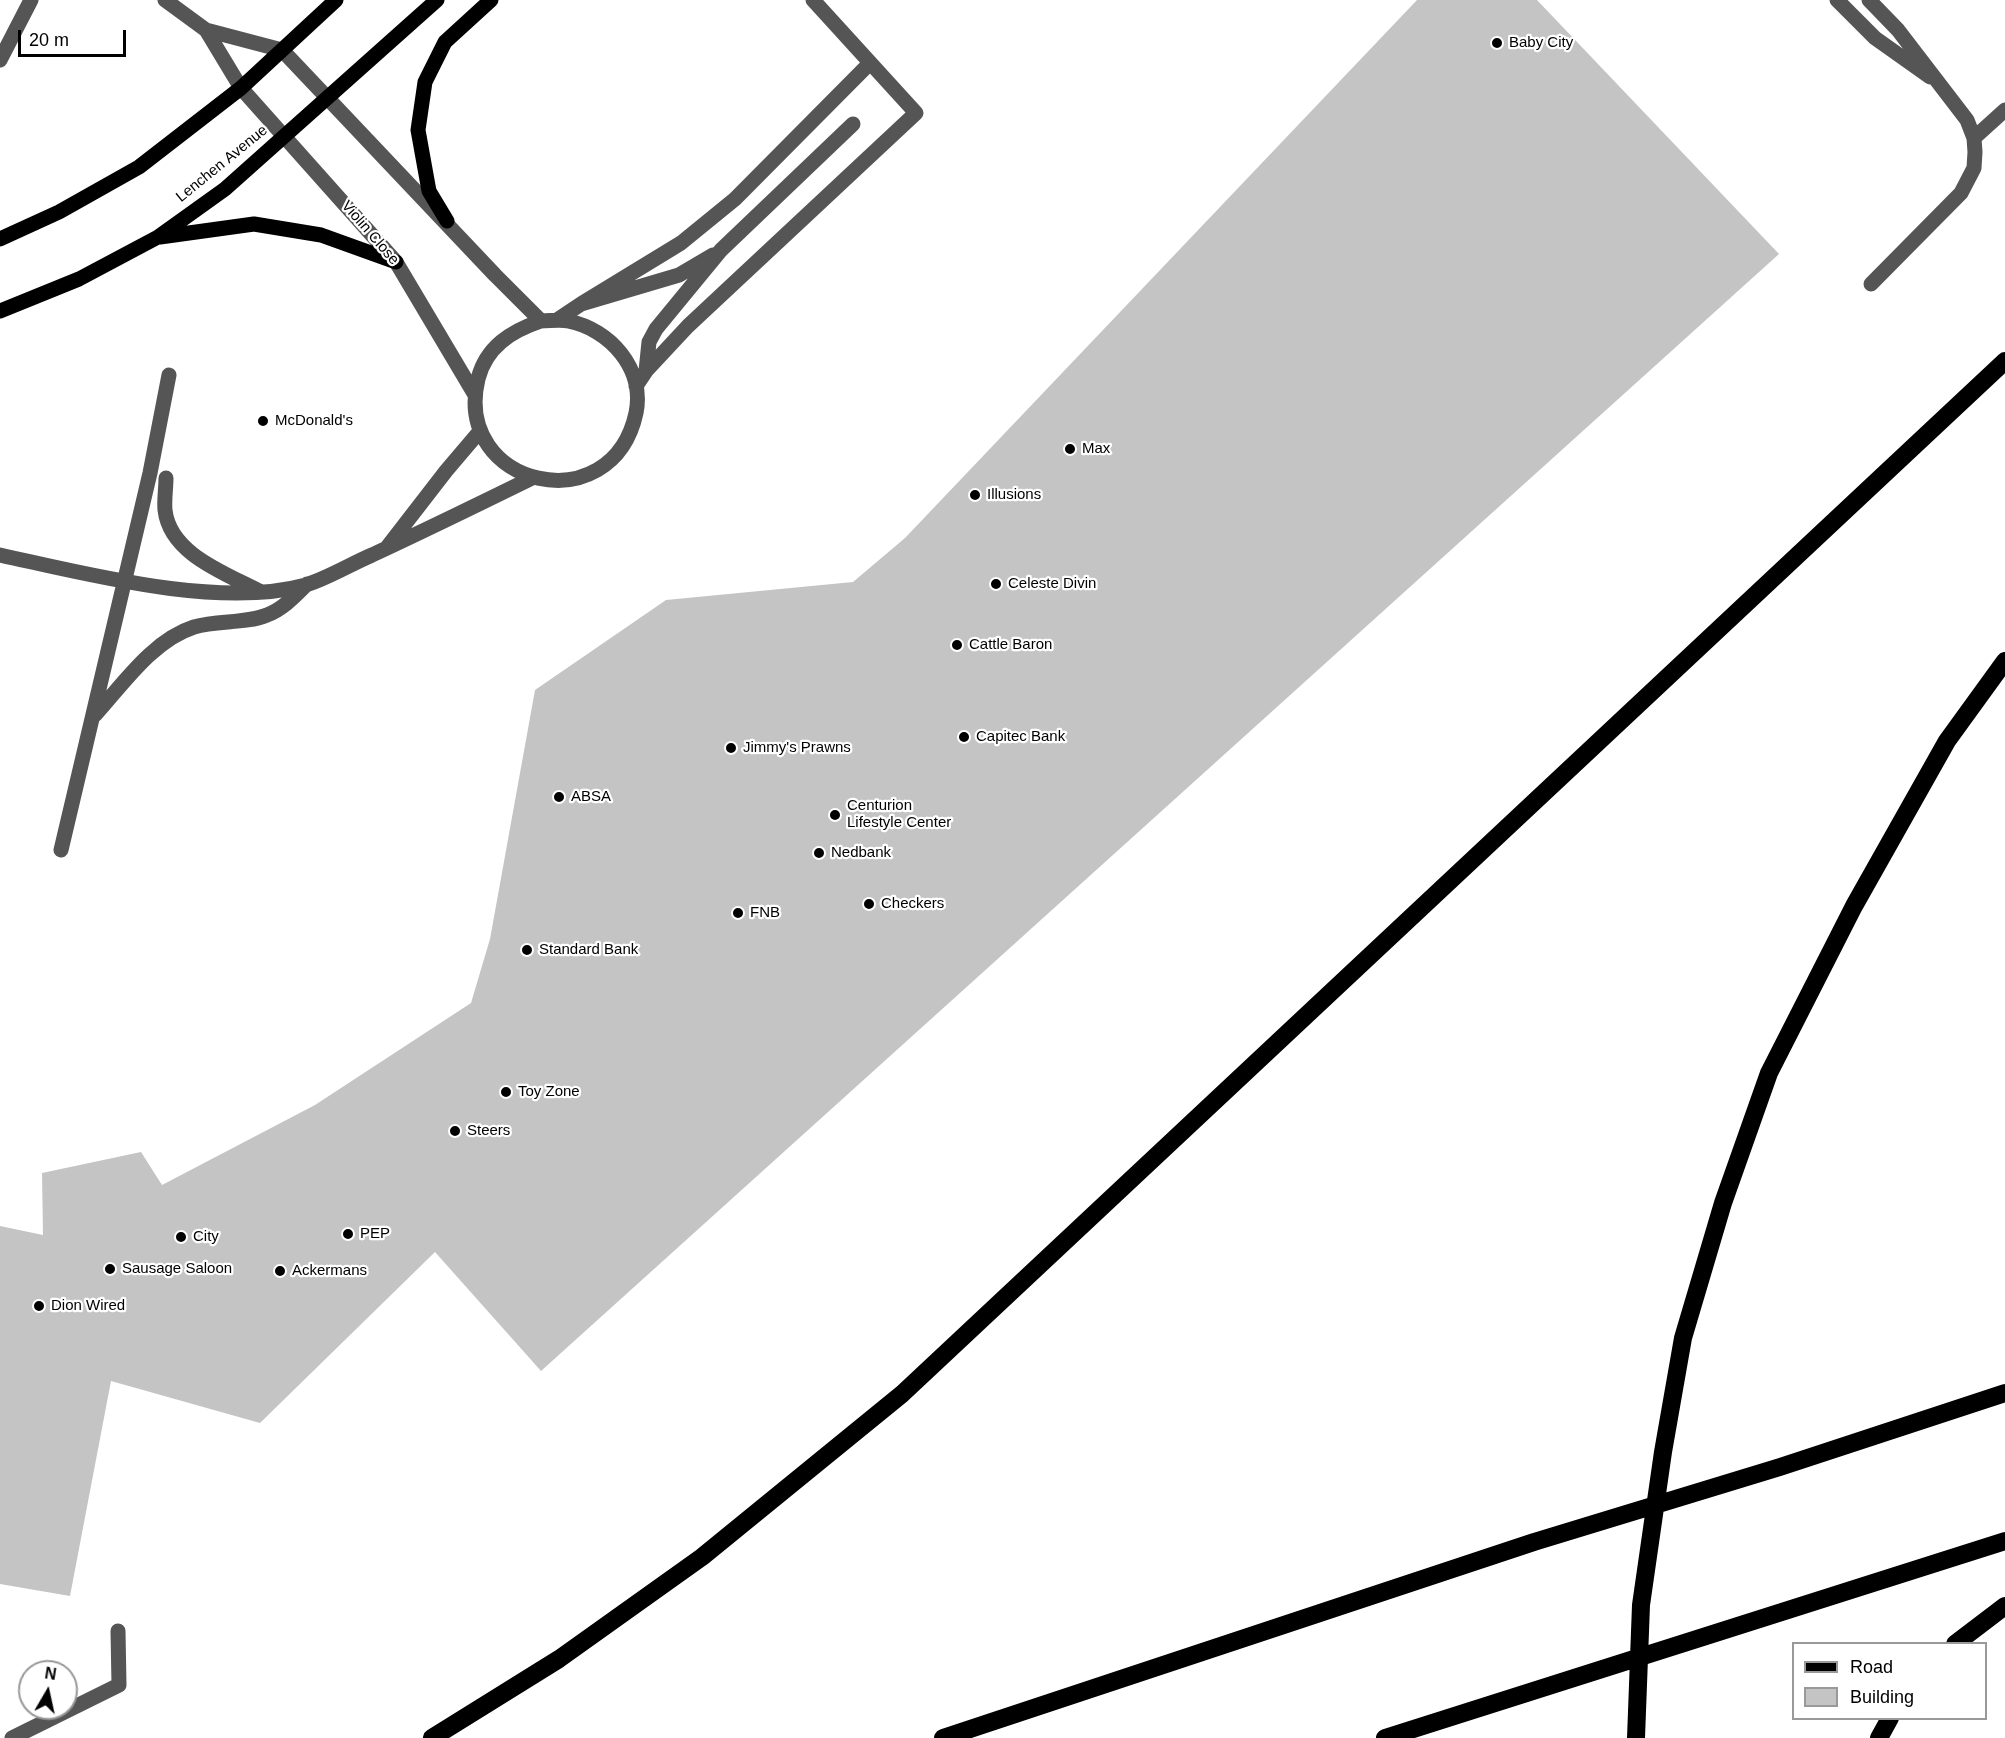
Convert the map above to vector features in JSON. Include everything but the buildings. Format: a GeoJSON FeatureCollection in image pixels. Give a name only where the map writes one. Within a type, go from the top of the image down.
{"type":"FeatureCollection","features":[{"type":"Feature","properties":{"kind":"highway"},"geometry":{"type":"LineString","coordinates":[[432,1738],[560,1659],[702,1557],[902,1394],[2005,361]]}},
{"type":"Feature","properties":{"kind":"highway"},"geometry":{"type":"LineString","coordinates":[[1636,1738],[1641,1605],[1663,1452],[1683,1338],[1723,1203],[1769,1073],[1854,906],[1947,741],[2005,661]]}},
{"type":"Feature","properties":{"kind":"highway"},"geometry":{"type":"LineString","coordinates":[[943,1738],[1534,1542],[1780,1467],[2005,1393]]}},
{"type":"Feature","properties":{"kind":"highway"},"geometry":{"type":"LineString","coordinates":[[1385,1738],[2005,1541]]}},
{"type":"Feature","properties":{"kind":"highway"},"geometry":{"type":"LineString","coordinates":[[1958,1642],[2005,1606]]}},
{"type":"Feature","properties":{"kind":"highway"},"geometry":{"type":"LineString","coordinates":[[1879,1738],[1889,1720]]}},
{"type":"Feature","properties":{"kind":"main road"},"geometry":{"type":"LineString","coordinates":[[0,239],[59,212],[139,167],[241,88],[336,0]]}},
{"type":"Feature","properties":{"kind":"main road","name":"Lenchen Avenue"},"geometry":{"type":"LineString","coordinates":[[0,312],[79,279],[158,237],[225,189],[437,0]]}},
{"type":"Feature","properties":{"kind":"main road"},"geometry":{"type":"LineString","coordinates":[[447,221],[429,191],[418,130],[425,82],[445,42],[491,0]]}},
{"type":"Feature","properties":{"kind":"main road"},"geometry":{"type":"LineString","coordinates":[[158,237],[254,224],[321,235],[396,262]]}},
{"type":"Feature","properties":{"kind":"lane"},"geometry":{"type":"LineString","coordinates":[[0,60],[31,0]]}},
{"type":"Feature","properties":{"kind":"lane"},"geometry":{"type":"LineString","coordinates":[[165,0],[207,30],[282,50],[447,221],[495,275],[549,321],[681,243],[735,199],[870,63]]}},
{"type":"Feature","properties":{"kind":"lane"},"geometry":{"type":"LineString","coordinates":[[636,386],[646,371],[688,326],[916,113],[813,0]]}},
{"type":"Feature","properties":{"kind":"lane"},"geometry":{"type":"LineString","coordinates":[[1837,0],[1875,38],[1942,85]]}},
{"type":"Feature","properties":{"kind":"lane"},"geometry":{"type":"LineString","coordinates":[[1869,0],[1942,85],[1967,120],[1974,138],[1974,168],[1960,193],[1871,284]]}},
{"type":"Feature","properties":{"kind":"lane","name":"Violin Close"},"geometry":{"type":"LineString","coordinates":[[207,30],[241,88],[396,262],[475,395]]}},
{"type":"Feature","properties":{"kind":"lane"},"geometry":{"type":"LineString","coordinates":[[1974,138],[2005,110]]}},
{"type":"Feature","properties":{"kind":"lane"},"geometry":{"type":"LineString","coordinates":[[646,371],[649,342],[656,329],[721,250],[853,124]]}},
{"type":"Feature","properties":{"kind":"lane"},"geometry":{"type":"LineString","coordinates":[[581,304],[679,275],[721,250]]}},
{"type":"Feature","properties":{"kind":"lane","name":"Violin Close"},"geometry":{"type":"LineString","coordinates":[[567,320],[591,328],[612,342],[628,362],[636,386],[637,407],[633,427],[624,446],[610,461],[593,473],[573,480],[553,481],[532,478],[504,462],[492,452],[480,431],[475,395],[481,369],[495,346],[516,330],[549,321],[567,320]]}},
{"type":"Feature","properties":{"kind":"lane"},"geometry":{"type":"LineString","coordinates":[[61,850],[125,582],[169,375]]}},
{"type":"Feature","properties":{"kind":"lane"},"geometry":{"type":"LineString","coordinates":[[386,548],[480,431]]}},
{"type":"Feature","properties":{"kind":"lane"},"geometry":{"type":"LineString","coordinates":[[166,478],[165,510],[169,525],[180,542],[215,568],[260,592]]}},
{"type":"Feature","properties":{"kind":"lane"},"geometry":{"type":"LineString","coordinates":[[0,555],[125,582],[234,593],[260,592],[307,584],[532,478]]}},
{"type":"Feature","properties":{"kind":"lane"},"geometry":{"type":"LineString","coordinates":[[93,717],[152,653],[176,635],[194,627],[265,616],[284,605],[307,584]]}},
{"type":"Feature","properties":{"kind":"lane"},"geometry":{"type":"LineString","coordinates":[[12,1738],[119,1685],[118,1631]]}},
{"type":"Feature","properties":{"kind":"place","name":"Baby City"},"geometry":{"type":"Point","coordinates":[1497,43]}},
{"type":"Feature","properties":{"kind":"place","name":"McDonald's"},"geometry":{"type":"Point","coordinates":[263,421]}},
{"type":"Feature","properties":{"kind":"place","name":"Max"},"geometry":{"type":"Point","coordinates":[1070,449]}},
{"type":"Feature","properties":{"kind":"place","name":"Illusions"},"geometry":{"type":"Point","coordinates":[975,495]}},
{"type":"Feature","properties":{"kind":"place","name":"Celeste Divin"},"geometry":{"type":"Point","coordinates":[996,584]}},
{"type":"Feature","properties":{"kind":"place","name":"Cattle Baron"},"geometry":{"type":"Point","coordinates":[957,645]}},
{"type":"Feature","properties":{"kind":"place","name":"Capitec Bank"},"geometry":{"type":"Point","coordinates":[964,737]}},
{"type":"Feature","properties":{"kind":"place","name":"Jimmy's Prawns"},"geometry":{"type":"Point","coordinates":[731,748]}},
{"type":"Feature","properties":{"kind":"place","name":"ABSA"},"geometry":{"type":"Point","coordinates":[559,797]}},
{"type":"Feature","properties":{"kind":"place","name":"Centurion Lifestyle Center"},"geometry":{"type":"Point","coordinates":[835,815]}},
{"type":"Feature","properties":{"kind":"place","name":"Nedbank"},"geometry":{"type":"Point","coordinates":[819,853]}},
{"type":"Feature","properties":{"kind":"place","name":"Checkers"},"geometry":{"type":"Point","coordinates":[869,904]}},
{"type":"Feature","properties":{"kind":"place","name":"FNB"},"geometry":{"type":"Point","coordinates":[738,913]}},
{"type":"Feature","properties":{"kind":"place","name":"Standard Bank"},"geometry":{"type":"Point","coordinates":[527,950]}},
{"type":"Feature","properties":{"kind":"place","name":"Toy Zone"},"geometry":{"type":"Point","coordinates":[506,1092]}},
{"type":"Feature","properties":{"kind":"place","name":"Steers"},"geometry":{"type":"Point","coordinates":[455,1131]}},
{"type":"Feature","properties":{"kind":"place","name":"PEP"},"geometry":{"type":"Point","coordinates":[348,1234]}},
{"type":"Feature","properties":{"kind":"place","name":"City"},"geometry":{"type":"Point","coordinates":[181,1237]}},
{"type":"Feature","properties":{"kind":"place","name":"Sausage Saloon"},"geometry":{"type":"Point","coordinates":[110,1269]}},
{"type":"Feature","properties":{"kind":"place","name":"Ackermans"},"geometry":{"type":"Point","coordinates":[280,1271]}},
{"type":"Feature","properties":{"kind":"place","name":"Dion Wired"},"geometry":{"type":"Point","coordinates":[39,1306]}}]}
